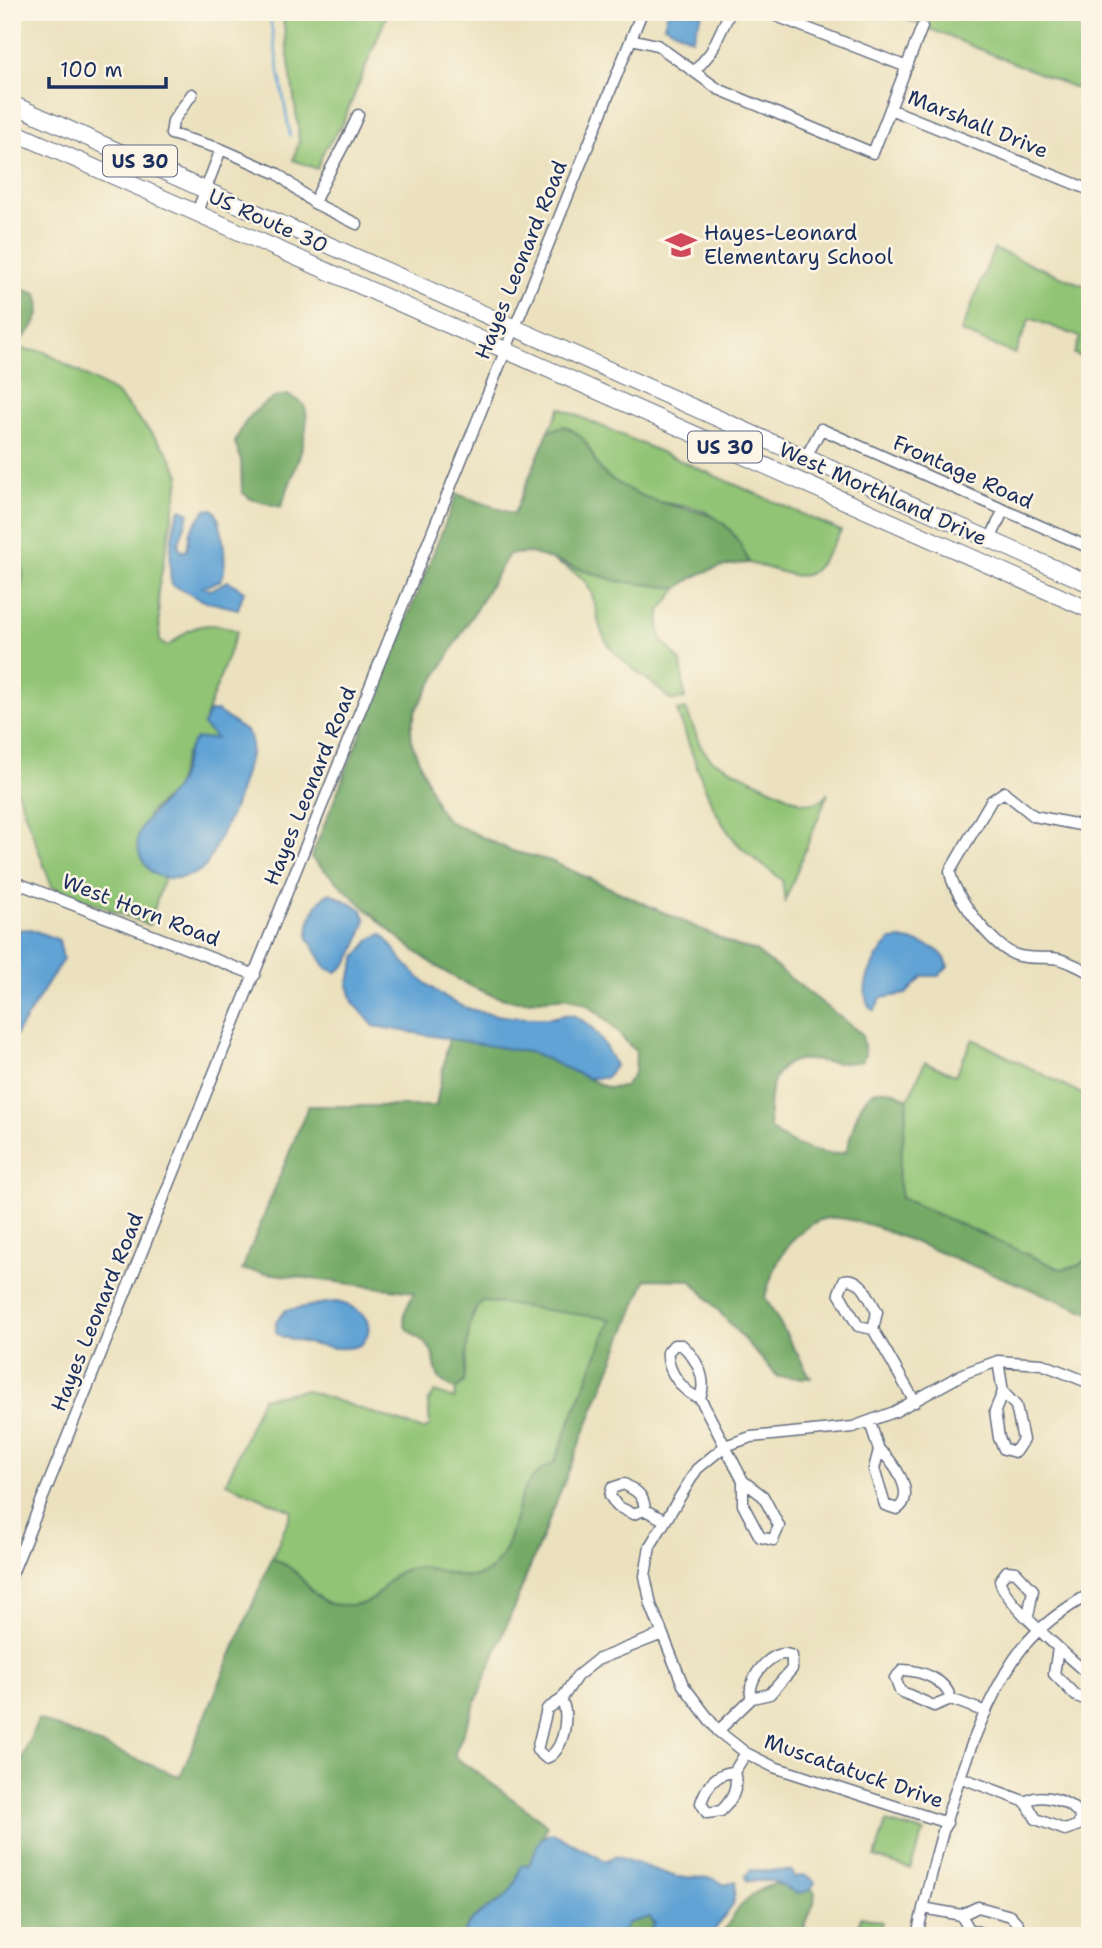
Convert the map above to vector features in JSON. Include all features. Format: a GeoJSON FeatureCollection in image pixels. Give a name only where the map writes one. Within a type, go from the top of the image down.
{"type":"FeatureCollection","features":[{"type":"Feature","properties":{"kind":"highway","name":"US 30"},"geometry":{"type":"LineString","coordinates":[[12,104],[515,328]]}},
{"type":"Feature","properties":{"kind":"highway","name":"US Route 30"},"geometry":{"type":"LineString","coordinates":[[12,131],[506,349]]}},
{"type":"Feature","properties":{"kind":"highway","name":"West Morthland Drive"},"geometry":{"type":"LineString","coordinates":[[515,328],[1090,584]]}},
{"type":"Feature","properties":{"kind":"highway","name":"West Morthland Drive"},"geometry":{"type":"LineString","coordinates":[[506,349],[1090,610]]}},
{"type":"Feature","properties":{"kind":"street","name":"Hayes Leonard Road"},"geometry":{"type":"LineString","coordinates":[[12,1574],[642,12]]}},
{"type":"Feature","properties":{"kind":"street"},"geometry":{"type":"LineString","coordinates":[[695,71],[711,52],[730,12]]}},
{"type":"Feature","properties":{"kind":"street"},"geometry":{"type":"LineString","coordinates":[[766,12],[906,67]]}},
{"type":"Feature","properties":{"kind":"street"},"geometry":{"type":"LineString","coordinates":[[631,39],[648,42],[695,71],[718,89],[873,153],[922,27]]}},
{"type":"Feature","properties":{"kind":"street"},"geometry":{"type":"LineString","coordinates":[[192,93],[173,121],[172,134],[221,149],[278,174],[314,203],[357,224]]}},
{"type":"Feature","properties":{"kind":"street","name":"Marshall Drive"},"geometry":{"type":"LineString","coordinates":[[890,109],[1090,190]]}},
{"type":"Feature","properties":{"kind":"street"},"geometry":{"type":"LineString","coordinates":[[314,203],[331,163],[350,135],[358,114]]}},
{"type":"Feature","properties":{"kind":"street"},"geometry":{"type":"LineString","coordinates":[[197,212],[221,149]]}},
{"type":"Feature","properties":{"kind":"street","name":"Frontage Road"},"geometry":{"type":"LineString","coordinates":[[806,457],[821,429],[1090,548]]}},
{"type":"Feature","properties":{"kind":"street"},"geometry":{"type":"LineString","coordinates":[[990,540],[1003,511]]}},
{"type":"Feature","properties":{"kind":"street"},"geometry":{"type":"LineString","coordinates":[[1090,827],[1062,824],[1034,816],[1011,794],[1004,792],[991,801],[950,871],[954,885],[976,919],[1000,947],[1016,956],[1059,959],[1090,972]]}},
{"type":"Feature","properties":{"kind":"street","name":"West Horn Road"},"geometry":{"type":"LineString","coordinates":[[12,881],[255,975]]}},
{"type":"Feature","properties":{"kind":"street"},"geometry":{"type":"LineString","coordinates":[[873,1329],[858,1326],[852,1316],[839,1293],[844,1280],[851,1278],[859,1282],[877,1312],[873,1329],[915,1402]]}},
{"type":"Feature","properties":{"kind":"street"},"geometry":{"type":"LineString","coordinates":[[701,1398],[684,1391],[668,1361],[668,1352],[674,1345],[682,1345],[687,1349],[702,1375],[704,1386],[701,1398],[743,1481],[763,1496],[779,1525],[779,1533],[773,1540],[760,1537],[743,1505],[743,1481]]}},
{"type":"Feature","properties":{"kind":"street"},"geometry":{"type":"LineString","coordinates":[[998,1361],[1003,1392],[1018,1411],[1023,1440],[1015,1452],[1004,1449],[999,1438],[995,1407],[1003,1392]]}},
{"type":"Feature","properties":{"kind":"street","name":"Muscatatuck Drive"},"geometry":{"type":"LineString","coordinates":[[947,1824],[784,1770],[746,1753],[718,1731],[683,1685],[662,1634],[646,1590],[645,1568],[650,1546],[697,1469],[725,1446],[751,1437],[835,1430],[870,1422],[915,1402],[965,1373],[998,1361],[1042,1364],[1090,1383]]}},
{"type":"Feature","properties":{"kind":"street"},"geometry":{"type":"LineString","coordinates":[[870,1422],[879,1450],[894,1464],[906,1495],[898,1508],[885,1505],[875,1476],[874,1465],[879,1450]]}},
{"type":"Feature","properties":{"kind":"street"},"geometry":{"type":"LineString","coordinates":[[645,1510],[664,1520]]}},
{"type":"Feature","properties":{"kind":"street"},"geometry":{"type":"LineString","coordinates":[[917,1936],[947,1824],[986,1712],[1010,1666],[1040,1630],[1071,1604],[1090,1594]]}},
{"type":"Feature","properties":{"kind":"street"},"geometry":{"type":"LineString","coordinates":[[1028,1616],[1058,1648],[1090,1676]]}},
{"type":"Feature","properties":{"kind":"street"},"geometry":{"type":"LineString","coordinates":[[561,1700],[566,1716],[558,1749],[546,1758],[537,1750],[536,1742],[547,1709],[561,1700],[577,1676],[597,1660],[662,1634]]}},
{"type":"Feature","properties":{"kind":"street"},"geometry":{"type":"LineString","coordinates":[[1058,1648],[1054,1674],[1076,1696],[1090,1701]]}},
{"type":"Feature","properties":{"kind":"street"},"geometry":{"type":"LineString","coordinates":[[718,1731],[752,1698],[767,1696],[772,1691],[792,1670],[792,1656],[785,1653],[776,1655],[754,1679],[750,1692],[752,1698]]}},
{"type":"Feature","properties":{"kind":"street"},"geometry":{"type":"LineString","coordinates":[[951,1699],[945,1685],[928,1676],[903,1671],[895,1678],[900,1691],[920,1701],[934,1706],[951,1699],[986,1712]]}},
{"type":"Feature","properties":{"kind":"street"},"geometry":{"type":"LineString","coordinates":[[734,1772],[746,1753]]}},
{"type":"Feature","properties":{"kind":"street"},"geometry":{"type":"LineString","coordinates":[[962,1778],[1026,1802],[1035,1819],[1065,1830],[1079,1825],[1080,1815],[1071,1806],[1044,1797],[1035,1797],[1026,1802]]}},
{"type":"Feature","properties":{"kind":"street"},"geometry":{"type":"LineString","coordinates":[[923,1908],[961,1915],[978,1907],[1011,1916],[1018,1924],[1014,1936]]}},
{"type":"Feature","properties":{"kind":"street"},"geometry":{"type":"LineString","coordinates":[[961,1915],[969,1929],[990,1936]]}},
{"type":"Feature","properties":{"kind":"green space"},"geometry":{"type":"Polygon","coordinates":[[[282,12],[388,12],[342,125],[324,150],[317,169],[293,160],[299,142],[298,126],[282,12]]]}},
{"type":"Feature","properties":{"kind":"green space"},"geometry":{"type":"Polygon","coordinates":[[[888,12],[1090,12],[1090,94],[888,12]]]}},
{"type":"Feature","properties":{"kind":"green space"},"geometry":{"type":"Polygon","coordinates":[[[994,249],[1090,288],[1090,361],[1074,354],[1080,337],[1030,318],[1015,354],[961,332],[994,249]]]}},
{"type":"Feature","properties":{"kind":"green space"},"geometry":{"type":"Polygon","coordinates":[[[12,285],[37,294],[39,311],[34,325],[12,351],[12,285]]]}},
{"type":"Feature","properties":{"kind":"green space"},"geometry":{"type":"Polygon","coordinates":[[[14,349],[43,351],[117,394],[167,451],[180,475],[158,591],[160,642],[167,646],[186,632],[205,625],[237,631],[205,718],[208,730],[216,738],[210,741],[203,738],[186,753],[175,789],[148,814],[150,871],[164,878],[149,925],[52,887],[12,777],[12,624],[23,570],[12,540],[14,349]]]}},
{"type":"Feature","properties":{"kind":"green space"},"geometry":{"type":"Polygon","coordinates":[[[287,395],[302,403],[306,412],[306,424],[300,454],[281,507],[251,499],[242,492],[241,460],[235,443],[248,418],[262,405],[287,395]]]}},
{"type":"Feature","properties":{"kind":"green space"},"geometry":{"type":"Polygon","coordinates":[[[560,408],[841,531],[820,563],[805,575],[785,573],[749,563],[732,535],[721,522],[708,513],[696,508],[656,501],[631,490],[602,471],[586,444],[574,431],[563,426],[548,432],[560,408]]]}},
{"type":"Feature","properties":{"kind":"green space"},"geometry":{"type":"Polygon","coordinates":[[[563,426],[581,437],[597,465],[619,484],[650,499],[701,512],[723,523],[741,545],[749,563],[711,570],[678,588],[617,581],[531,553],[509,554],[416,710],[411,728],[412,743],[437,806],[448,821],[512,851],[551,861],[737,946],[754,950],[862,1034],[865,1054],[862,1061],[841,1063],[808,1060],[795,1061],[785,1066],[778,1073],[770,1094],[770,1129],[806,1148],[837,1154],[846,1152],[858,1113],[870,1094],[880,1090],[892,1091],[908,1099],[898,1180],[901,1198],[1060,1269],[1078,1266],[1090,1256],[1090,1313],[874,1226],[847,1219],[826,1218],[809,1226],[791,1242],[777,1263],[768,1286],[765,1297],[811,1378],[778,1377],[691,1280],[646,1279],[454,1756],[548,1825],[529,1865],[521,1866],[506,1896],[479,1914],[462,1936],[12,1936],[12,1784],[38,1719],[180,1777],[272,1558],[293,1570],[320,1598],[339,1605],[370,1601],[393,1577],[412,1568],[470,1577],[491,1569],[508,1543],[523,1492],[540,1471],[554,1463],[611,1319],[482,1301],[473,1313],[469,1329],[464,1382],[456,1389],[442,1381],[430,1349],[405,1326],[404,1314],[414,1292],[242,1270],[308,1106],[436,1106],[449,1037],[534,1053],[608,1088],[624,1087],[635,1072],[636,1052],[589,1006],[567,998],[524,1001],[504,999],[479,990],[451,975],[408,945],[311,858],[457,494],[514,514],[548,432],[563,426]]]}},
{"type":"Feature","properties":{"kind":"green space"},"geometry":{"type":"Polygon","coordinates":[[[12,540],[23,570],[21,588],[12,588],[12,540]]]}},
{"type":"Feature","properties":{"kind":"green space"},"geometry":{"type":"Polygon","coordinates":[[[555,562],[617,581],[678,588],[660,611],[659,629],[662,640],[681,662],[685,699],[670,700],[618,656],[602,634],[586,583],[574,572],[555,562]]]}},
{"type":"Feature","properties":{"kind":"green space"},"geometry":{"type":"Polygon","coordinates":[[[686,709],[701,747],[712,760],[800,802],[816,802],[828,793],[785,901],[782,880],[731,836],[711,803],[677,711],[686,709]]]}},
{"type":"Feature","properties":{"kind":"green space"},"geometry":{"type":"Polygon","coordinates":[[[973,1039],[1090,1098],[1090,1256],[1078,1266],[1060,1269],[901,1198],[898,1180],[908,1099],[925,1062],[955,1075],[973,1039]]]}},
{"type":"Feature","properties":{"kind":"green space"},"geometry":{"type":"Polygon","coordinates":[[[482,1301],[611,1318],[554,1463],[540,1471],[523,1492],[508,1543],[491,1569],[481,1575],[470,1576],[423,1567],[412,1568],[393,1577],[370,1601],[347,1605],[325,1601],[293,1570],[272,1558],[292,1511],[226,1483],[262,1398],[305,1390],[424,1430],[430,1425],[428,1402],[435,1392],[454,1399],[456,1389],[464,1382],[469,1329],[482,1301]]]}},
{"type":"Feature","properties":{"kind":"green space"},"geometry":{"type":"Polygon","coordinates":[[[886,1822],[924,1832],[910,1869],[875,1857],[886,1822]]]}},
{"type":"Feature","properties":{"kind":"green space"},"geometry":{"type":"Polygon","coordinates":[[[779,1883],[796,1893],[811,1888],[815,1893],[814,1903],[801,1936],[721,1936],[744,1902],[759,1890],[779,1883]]]}},
{"type":"Feature","properties":{"kind":"green space"},"geometry":{"type":"Polygon","coordinates":[[[650,1917],[662,1936],[621,1936],[628,1923],[650,1917]]]}},
{"type":"Feature","properties":{"kind":"green space"},"geometry":{"type":"Polygon","coordinates":[[[861,1917],[882,1922],[879,1936],[857,1936],[861,1917]]]}},
{"type":"Feature","properties":{"kind":"water"},"geometry":{"type":"Polygon","coordinates":[[[668,12],[703,12],[692,39],[664,25],[668,12]]]}},
{"type":"Feature","properties":{"kind":"water"},"geometry":{"type":"Polygon","coordinates":[[[181,509],[189,513],[178,545],[182,552],[187,550],[190,531],[205,510],[213,509],[217,515],[224,545],[223,575],[220,581],[203,587],[211,590],[228,581],[244,591],[238,609],[204,601],[172,585],[171,546],[181,509]]]}},
{"type":"Feature","properties":{"kind":"water"},"geometry":{"type":"Polygon","coordinates":[[[217,711],[247,732],[251,739],[251,752],[235,806],[206,866],[183,877],[159,876],[146,866],[139,851],[137,840],[140,831],[177,785],[191,745],[196,739],[216,738],[203,725],[209,712],[217,711]]]}},
{"type":"Feature","properties":{"kind":"water"},"geometry":{"type":"Polygon","coordinates":[[[330,893],[361,909],[366,920],[351,957],[336,972],[326,968],[308,938],[313,912],[324,896],[330,893]]]}},
{"type":"Feature","properties":{"kind":"water"},"geometry":{"type":"Polygon","coordinates":[[[30,929],[59,940],[63,959],[12,1041],[12,936],[18,930],[30,929]]]}},
{"type":"Feature","properties":{"kind":"water"},"geometry":{"type":"Polygon","coordinates":[[[382,934],[420,978],[453,1002],[472,1010],[504,1016],[574,1016],[593,1030],[615,1066],[605,1078],[587,1078],[534,1053],[374,1026],[353,1002],[348,985],[356,957],[372,938],[382,934]]]}},
{"type":"Feature","properties":{"kind":"water"},"geometry":{"type":"Polygon","coordinates":[[[901,939],[936,949],[948,966],[939,976],[923,976],[906,994],[881,998],[875,1010],[871,1009],[866,992],[869,973],[885,946],[891,940],[901,939]]]}},
{"type":"Feature","properties":{"kind":"water"},"geometry":{"type":"Polygon","coordinates":[[[337,1302],[350,1306],[366,1318],[368,1331],[365,1340],[356,1347],[309,1344],[283,1337],[276,1332],[276,1322],[286,1310],[337,1302]]]}},
{"type":"Feature","properties":{"kind":"water"},"geometry":{"type":"Polygon","coordinates":[[[553,1833],[605,1861],[615,1856],[676,1877],[712,1878],[725,1885],[736,1881],[733,1905],[710,1936],[662,1936],[654,1933],[652,1927],[655,1923],[650,1917],[628,1923],[621,1936],[462,1936],[471,1922],[506,1896],[512,1889],[521,1866],[529,1865],[540,1841],[553,1833]]]}},
{"type":"Feature","properties":{"kind":"water"},"geometry":{"type":"Polygon","coordinates":[[[751,1870],[792,1871],[794,1878],[803,1875],[815,1883],[809,1891],[796,1893],[773,1881],[747,1881],[745,1876],[751,1870]]]}},
{"type":"Feature","properties":{"kind":"waterway"},"geometry":{"type":"LineString","coordinates":[[269,12],[290,136]]}},
{"type":"Feature","properties":{"kind":"place","name":"Hayes-Leonard Elementary School"},"geometry":{"type":"Point","coordinates":[681,245]}}]}
